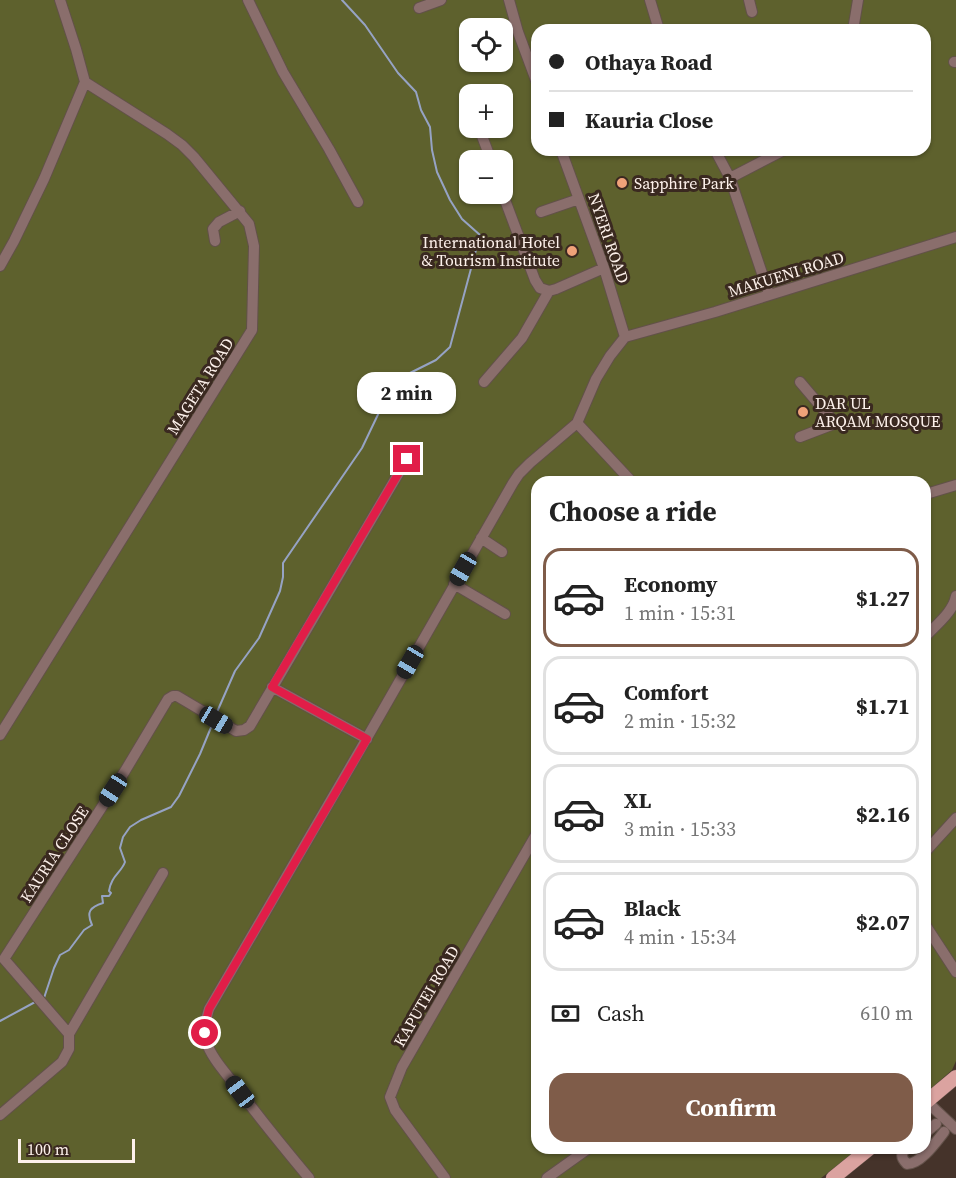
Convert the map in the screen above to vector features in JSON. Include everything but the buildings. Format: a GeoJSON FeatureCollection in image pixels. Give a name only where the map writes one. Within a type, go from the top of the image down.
{"type":"FeatureCollection","features":[{"type":"Feature","properties":{"kind":"main road"},"geometry":{"type":"LineString","coordinates":[[931,1097],[956,1077]]}},
{"type":"Feature","properties":{"kind":"main road"},"geometry":{"type":"LineString","coordinates":[[833,1178],[863,1154]]}},
{"type":"Feature","properties":{"kind":"street"},"geometry":{"type":"LineString","coordinates":[[0,266],[44,179],[85,82],[60,0]]}},
{"type":"Feature","properties":{"kind":"street"},"geometry":{"type":"LineString","coordinates":[[248,0],[283,72],[358,202]]}},
{"type":"Feature","properties":{"kind":"street"},"geometry":{"type":"LineString","coordinates":[[419,8],[441,0]]}},
{"type":"Feature","properties":{"kind":"street"},"geometry":{"type":"LineString","coordinates":[[508,0],[531,67]]}},
{"type":"Feature","properties":{"kind":"street"},"geometry":{"type":"LineString","coordinates":[[657,24],[650,2],[662,0]]}},
{"type":"Feature","properties":{"kind":"street"},"geometry":{"type":"LineString","coordinates":[[749,0],[752,12]]}},
{"type":"Feature","properties":{"kind":"street"},"geometry":{"type":"LineString","coordinates":[[854,24],[858,0]]}},
{"type":"Feature","properties":{"kind":"street","name":"MAGETA ROAD"},"geometry":{"type":"LineString","coordinates":[[0,735],[252,330],[254,246],[249,224],[182,145],[85,82]]}},
{"type":"Feature","properties":{"kind":"street","name":"NYERI ROAD"},"geometry":{"type":"LineString","coordinates":[[563,156],[604,268],[625,337]]}},
{"type":"Feature","properties":{"kind":"street"},"geometry":{"type":"LineString","coordinates":[[718,156],[730,178],[769,294]]}},
{"type":"Feature","properties":{"kind":"street"},"geometry":{"type":"LineString","coordinates":[[730,178],[772,156]]}},
{"type":"Feature","properties":{"kind":"street"},"geometry":{"type":"LineString","coordinates":[[541,212],[579,199]]}},
{"type":"Feature","properties":{"kind":"street"},"geometry":{"type":"LineString","coordinates":[[506,204],[540,288],[549,291],[556,290],[604,268]]}},
{"type":"Feature","properties":{"kind":"street"},"geometry":{"type":"LineString","coordinates":[[215,241],[213,229],[217,224],[240,211]]}},
{"type":"Feature","properties":{"kind":"street","name":"MAKUENI ROAD"},"geometry":{"type":"LineString","coordinates":[[625,337],[715,312],[956,237]]}},
{"type":"Feature","properties":{"kind":"street"},"geometry":{"type":"LineString","coordinates":[[483,382],[522,338],[549,291]]}},
{"type":"Feature","properties":{"kind":"street"},"geometry":{"type":"LineString","coordinates":[[309,1178],[263,1123],[211,1053],[206,1039],[209,1009],[519,474],[577,423],[596,380],[610,356],[625,337]]}},
{"type":"Feature","properties":{"kind":"street"},"geometry":{"type":"LineString","coordinates":[[800,382],[834,424],[800,437]]}},
{"type":"Feature","properties":{"kind":"street"},"geometry":{"type":"LineString","coordinates":[[577,423],[626,476]]}},
{"type":"Feature","properties":{"kind":"street","name":"KAURIA CLOSE"},"geometry":{"type":"LineString","coordinates":[[69,1034],[2,962],[125,771],[168,699],[177,696],[236,731],[240,732],[250,726],[407,459]]}},
{"type":"Feature","properties":{"kind":"street"},"geometry":{"type":"LineString","coordinates":[[931,493],[956,485]]}},
{"type":"Feature","properties":{"kind":"street"},"geometry":{"type":"LineString","coordinates":[[481,538],[502,552]]}},
{"type":"Feature","properties":{"kind":"street"},"geometry":{"type":"LineString","coordinates":[[454,585],[505,614]]}},
{"type":"Feature","properties":{"kind":"street"},"geometry":{"type":"LineString","coordinates":[[931,631],[954,607]]}},
{"type":"Feature","properties":{"kind":"street"},"geometry":{"type":"LineString","coordinates":[[272,687],[367,739]]}},
{"type":"Feature","properties":{"kind":"street"},"geometry":{"type":"LineString","coordinates":[[931,846],[956,818]]}},
{"type":"Feature","properties":{"kind":"street","name":"KAPUTEI ROAD"},"geometry":{"type":"LineString","coordinates":[[440,1176],[395,1110],[390,1097],[402,1067],[531,842]]}},
{"type":"Feature","properties":{"kind":"street"},"geometry":{"type":"LineString","coordinates":[[0,1114],[62,1062],[69,1049],[69,1034],[163,873]]}},
{"type":"Feature","properties":{"kind":"street"},"geometry":{"type":"LineString","coordinates":[[931,934],[956,972]]}},
{"type":"Feature","properties":{"kind":"street"},"geometry":{"type":"LineString","coordinates":[[931,1106],[956,1129]]}},
{"type":"Feature","properties":{"kind":"street"},"geometry":{"type":"LineString","coordinates":[[931,1131],[940,1128],[931,1147]]}},
{"type":"Feature","properties":{"kind":"street"},"geometry":{"type":"LineString","coordinates":[[547,1178],[581,1154]]}},
{"type":"Feature","properties":{"kind":"street"},"geometry":{"type":"LineString","coordinates":[[902,1154],[907,1164],[912,1164],[924,1154]]}},
{"type":"Feature","properties":{"kind":"green space"},"geometry":{"type":"Polygon","coordinates":[[[0,0],[956,0],[956,1061],[952,1070],[931,1089],[931,476],[531,476],[531,1154],[852,1154],[821,1178],[0,1178],[0,0]]]}},
{"type":"Feature","properties":{"kind":"waterway"},"geometry":{"type":"LineString","coordinates":[[217,712],[235,671],[259,638],[280,591],[283,563],[362,448],[383,404],[408,374],[436,360],[450,347],[480,235],[462,219],[437,172],[430,127],[421,110],[416,92],[398,73],[365,25],[342,0]]}},
{"type":"Feature","properties":{"kind":"waterway"},"geometry":{"type":"LineString","coordinates":[[42,999],[60,955],[69,950],[84,930],[92,925],[89,917],[90,911],[103,903],[102,896],[109,896],[111,893],[109,891],[112,882],[125,862],[120,848],[123,837],[130,827],[141,820],[171,807],[179,796],[212,725]]}},
{"type":"Feature","properties":{"kind":"waterway"},"geometry":{"type":"LineString","coordinates":[[0,1021],[37,1001]]}},
{"type":"Feature","properties":{"kind":"place","name":"Sapphire Park"},"geometry":{"type":"Point","coordinates":[622,183]}},
{"type":"Feature","properties":{"kind":"place","name":"International Hotel & Tourism Institute"},"geometry":{"type":"Point","coordinates":[572,251]}},
{"type":"Feature","properties":{"kind":"place","name":"DAR UL ARQAM MOSQUE"},"geometry":{"type":"Point","coordinates":[803,412]}},
{"type":"Feature","properties":{"kind":"route"},"geometry":{"type":"LineString","coordinates":[[205,1033],[209,1009],[220,988],[367,739],[272,687],[407,459]]}}]}
